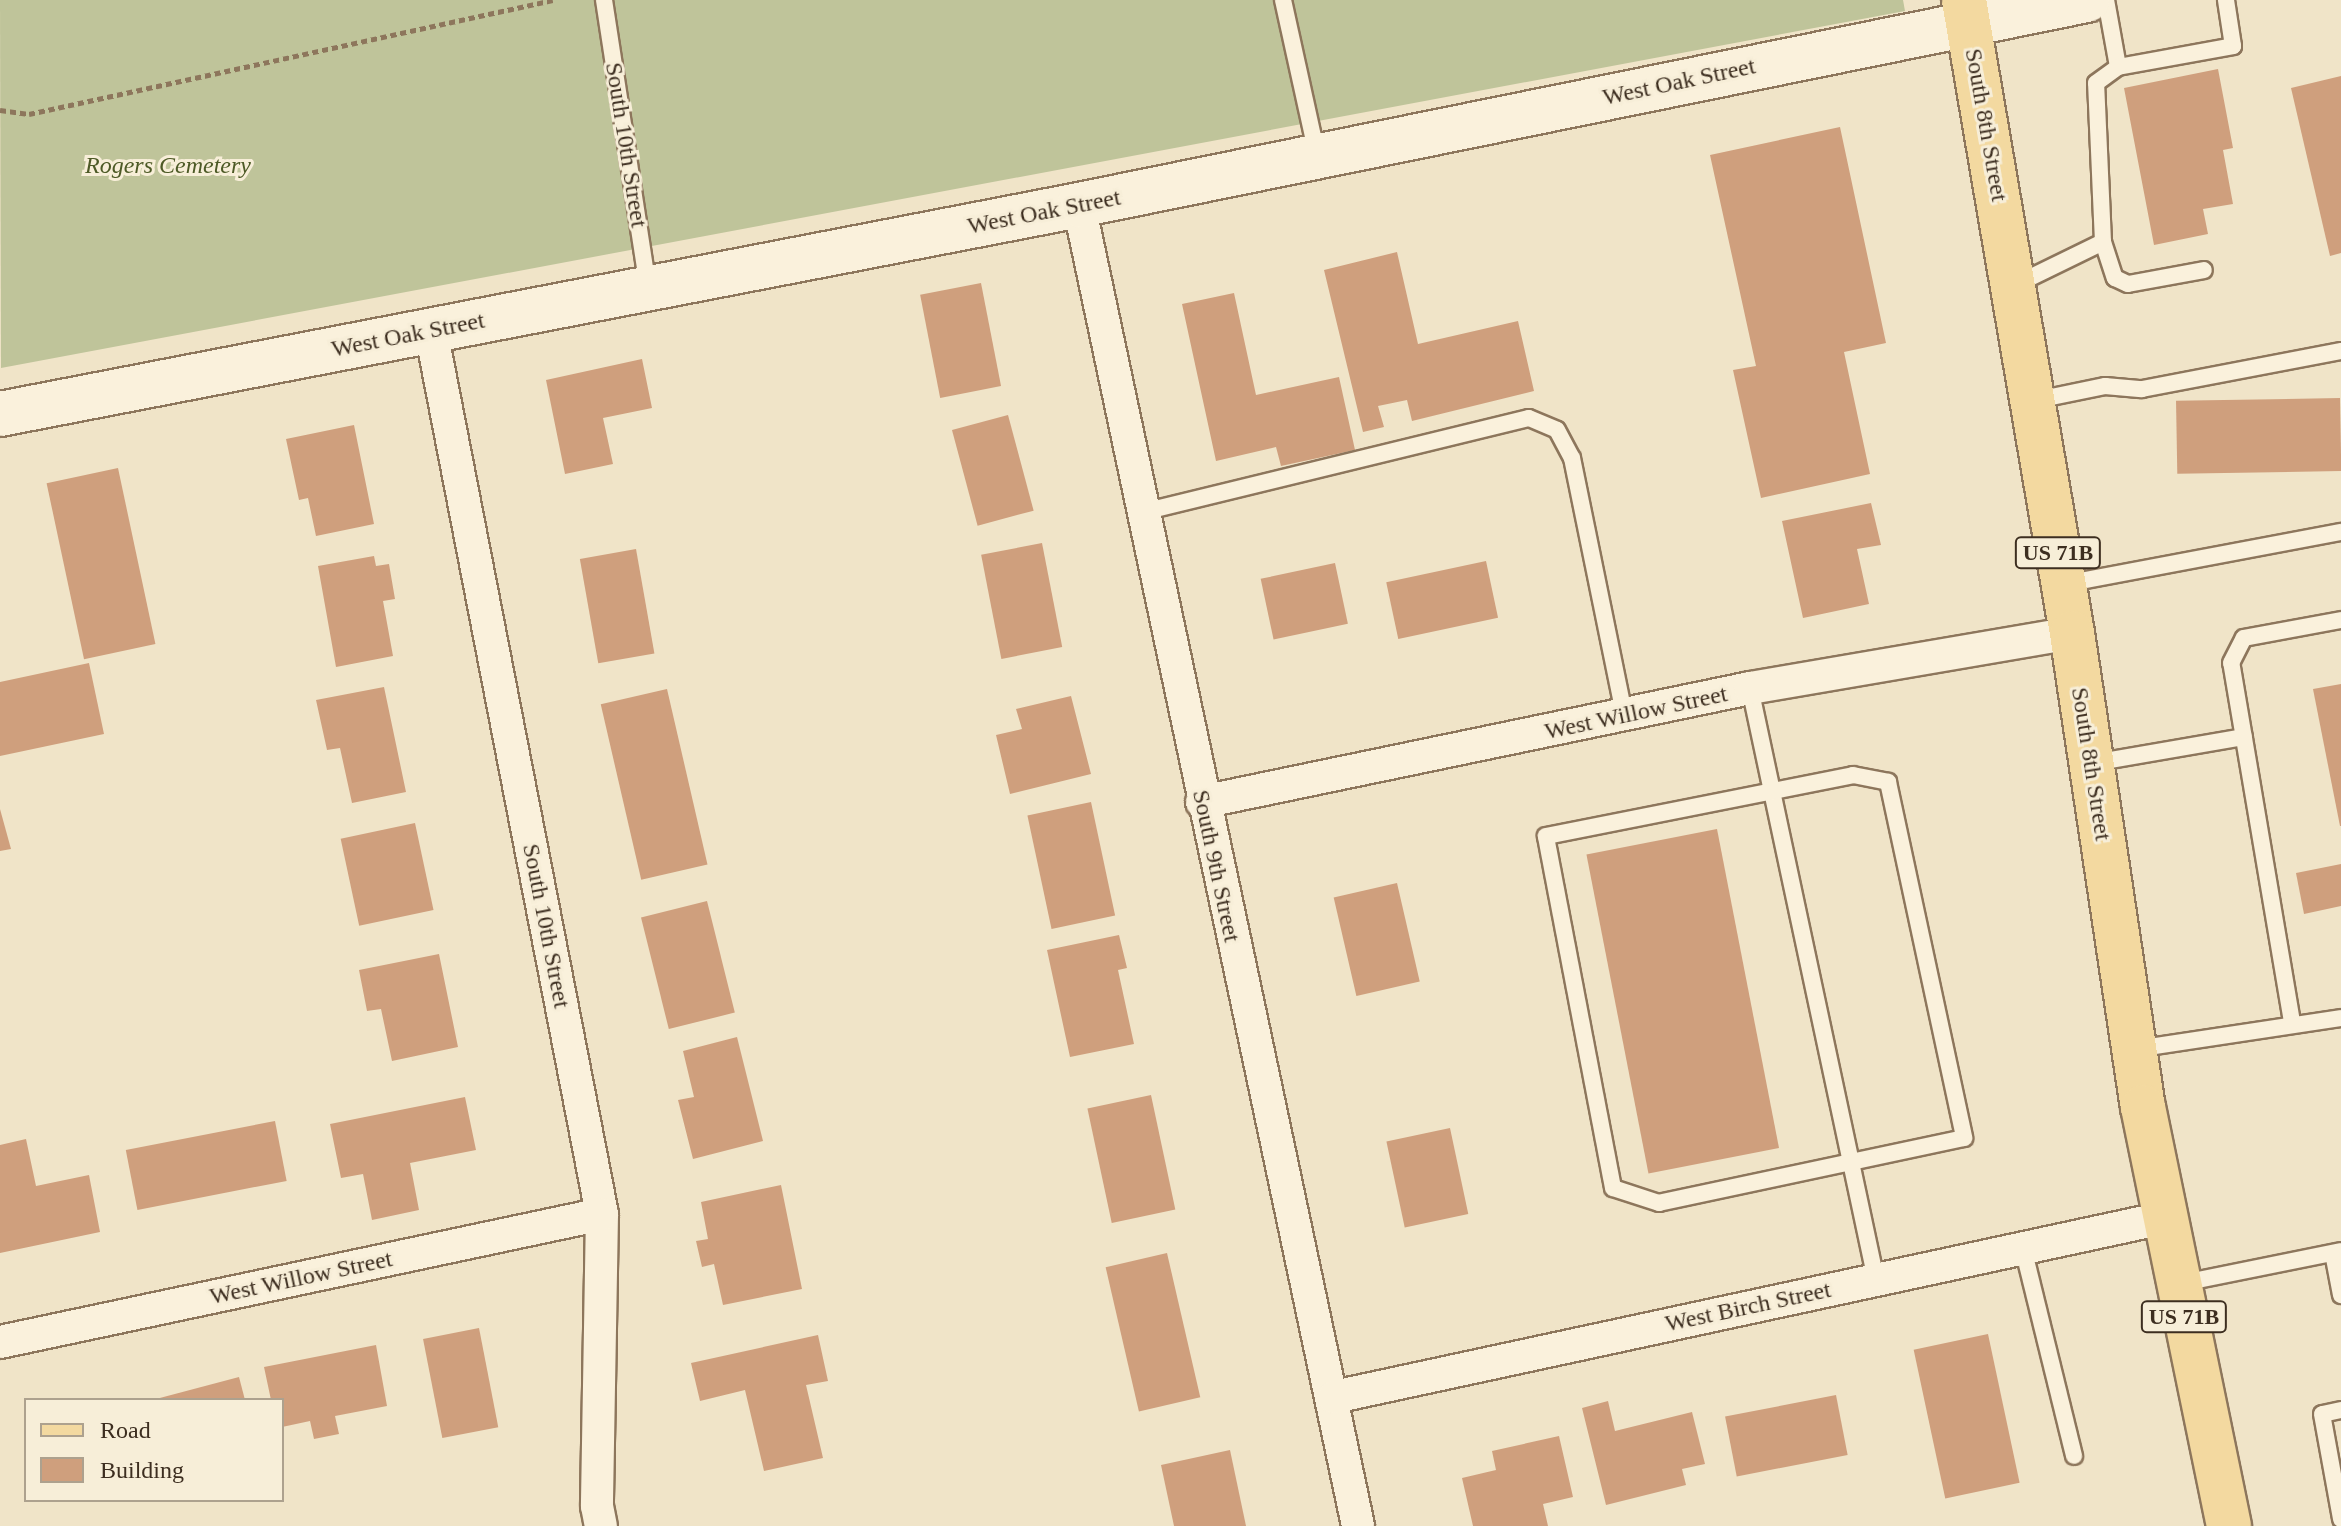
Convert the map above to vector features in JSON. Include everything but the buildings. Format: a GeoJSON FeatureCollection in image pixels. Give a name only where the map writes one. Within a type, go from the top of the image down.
{"type":"FeatureCollection","features":[{"type":"Feature","properties":{"kind":"main road","name":"South 8th Street"},"geometry":{"type":"LineString","coordinates":[[1966,12],[2064,584],[2134,1049],[2163,1218],[2229,1526]]}},
{"type":"Feature","properties":{"kind":"street","name":"West Oak Street"},"geometry":{"type":"LineString","coordinates":[[0,414],[649,291],[1317,157],[1966,12],[2087,0]]}},
{"type":"Feature","properties":{"kind":"street","name":"South 9th Street"},"geometry":{"type":"LineString","coordinates":[[1079,205],[1202,802],[1334,1397],[1358,1526]]}},
{"type":"Feature","properties":{"kind":"street","name":"South 10th Street"},"geometry":{"type":"LineString","coordinates":[[431,331],[602,1214],[601,1526]]}},
{"type":"Feature","properties":{"kind":"street","name":"West Willow Street"},"geometry":{"type":"LineString","coordinates":[[1202,802],[1625,718],[1750,688],[2072,633]]}},
{"type":"Feature","properties":{"kind":"street","name":"West Willow Street"},"geometry":{"type":"LineString","coordinates":[[0,1342],[602,1214]]}},
{"type":"Feature","properties":{"kind":"street","name":"West Birch Street"},"geometry":{"type":"LineString","coordinates":[[1334,1397],[2163,1218]]}},
{"type":"Feature","properties":{"kind":"lane","name":"South 10th Street"},"geometry":{"type":"LineString","coordinates":[[604,0],[649,291]]}},
{"type":"Feature","properties":{"kind":"lane"},"geometry":{"type":"LineString","coordinates":[[1283,0],[1317,157]]}},
{"type":"Feature","properties":{"kind":"lane"},"geometry":{"type":"LineString","coordinates":[[2106,0],[2118,67]]}},
{"type":"Feature","properties":{"kind":"lane"},"geometry":{"type":"LineString","coordinates":[[2204,270],[2128,284],[2115,278],[2103,242],[2096,83],[2118,67],[2233,46],[2226,0]]}},
{"type":"Feature","properties":{"kind":"lane"},"geometry":{"type":"LineString","coordinates":[[2014,286],[2103,242]]}},
{"type":"Feature","properties":{"kind":"lane"},"geometry":{"type":"LineString","coordinates":[[2032,401],[2105,386],[2142,389],[2341,351]]}},
{"type":"Feature","properties":{"kind":"lane"},"geometry":{"type":"LineString","coordinates":[[1143,512],[1529,418],[1557,430],[1572,458],[1625,718]]}},
{"type":"Feature","properties":{"kind":"lane"},"geometry":{"type":"LineString","coordinates":[[2064,584],[2341,532]]}},
{"type":"Feature","properties":{"kind":"lane"},"geometry":{"type":"LineString","coordinates":[[2292,1022],[2231,663],[2244,638],[2341,620]]}},
{"type":"Feature","properties":{"kind":"lane"},"geometry":{"type":"LineString","coordinates":[[1750,688],[1876,1280]]}},
{"type":"Feature","properties":{"kind":"lane"},"geometry":{"type":"LineString","coordinates":[[2091,763],[2244,737]]}},
{"type":"Feature","properties":{"kind":"lane"},"geometry":{"type":"LineString","coordinates":[[1853,775],[1888,782],[1964,1138],[1851,1162],[1659,1203],[1613,1188],[1546,836],[1853,775]]}},
{"type":"Feature","properties":{"kind":"lane"},"geometry":{"type":"LineString","coordinates":[[2134,1049],[2292,1022],[2341,1018]]}},
{"type":"Feature","properties":{"kind":"lane"},"geometry":{"type":"LineString","coordinates":[[2023,1248],[2074,1456]]}},
{"type":"Feature","properties":{"kind":"lane"},"geometry":{"type":"LineString","coordinates":[[2177,1285],[2337,1252],[2341,1295]]}},
{"type":"Feature","properties":{"kind":"lane"},"geometry":{"type":"LineString","coordinates":[[2324,1526],[2341,1520],[2322,1414],[2341,1410]]}},
{"type":"Feature","properties":{"kind":"path"},"geometry":{"type":"LineString","coordinates":[[0,110],[29,114],[553,0]]}},
{"type":"Feature","properties":{"kind":"green space","name":"Rogers Cemetery"},"geometry":{"type":"Polygon","coordinates":[[[0,0],[1903,0],[1905,11],[1,368],[0,0]]]}}]}
